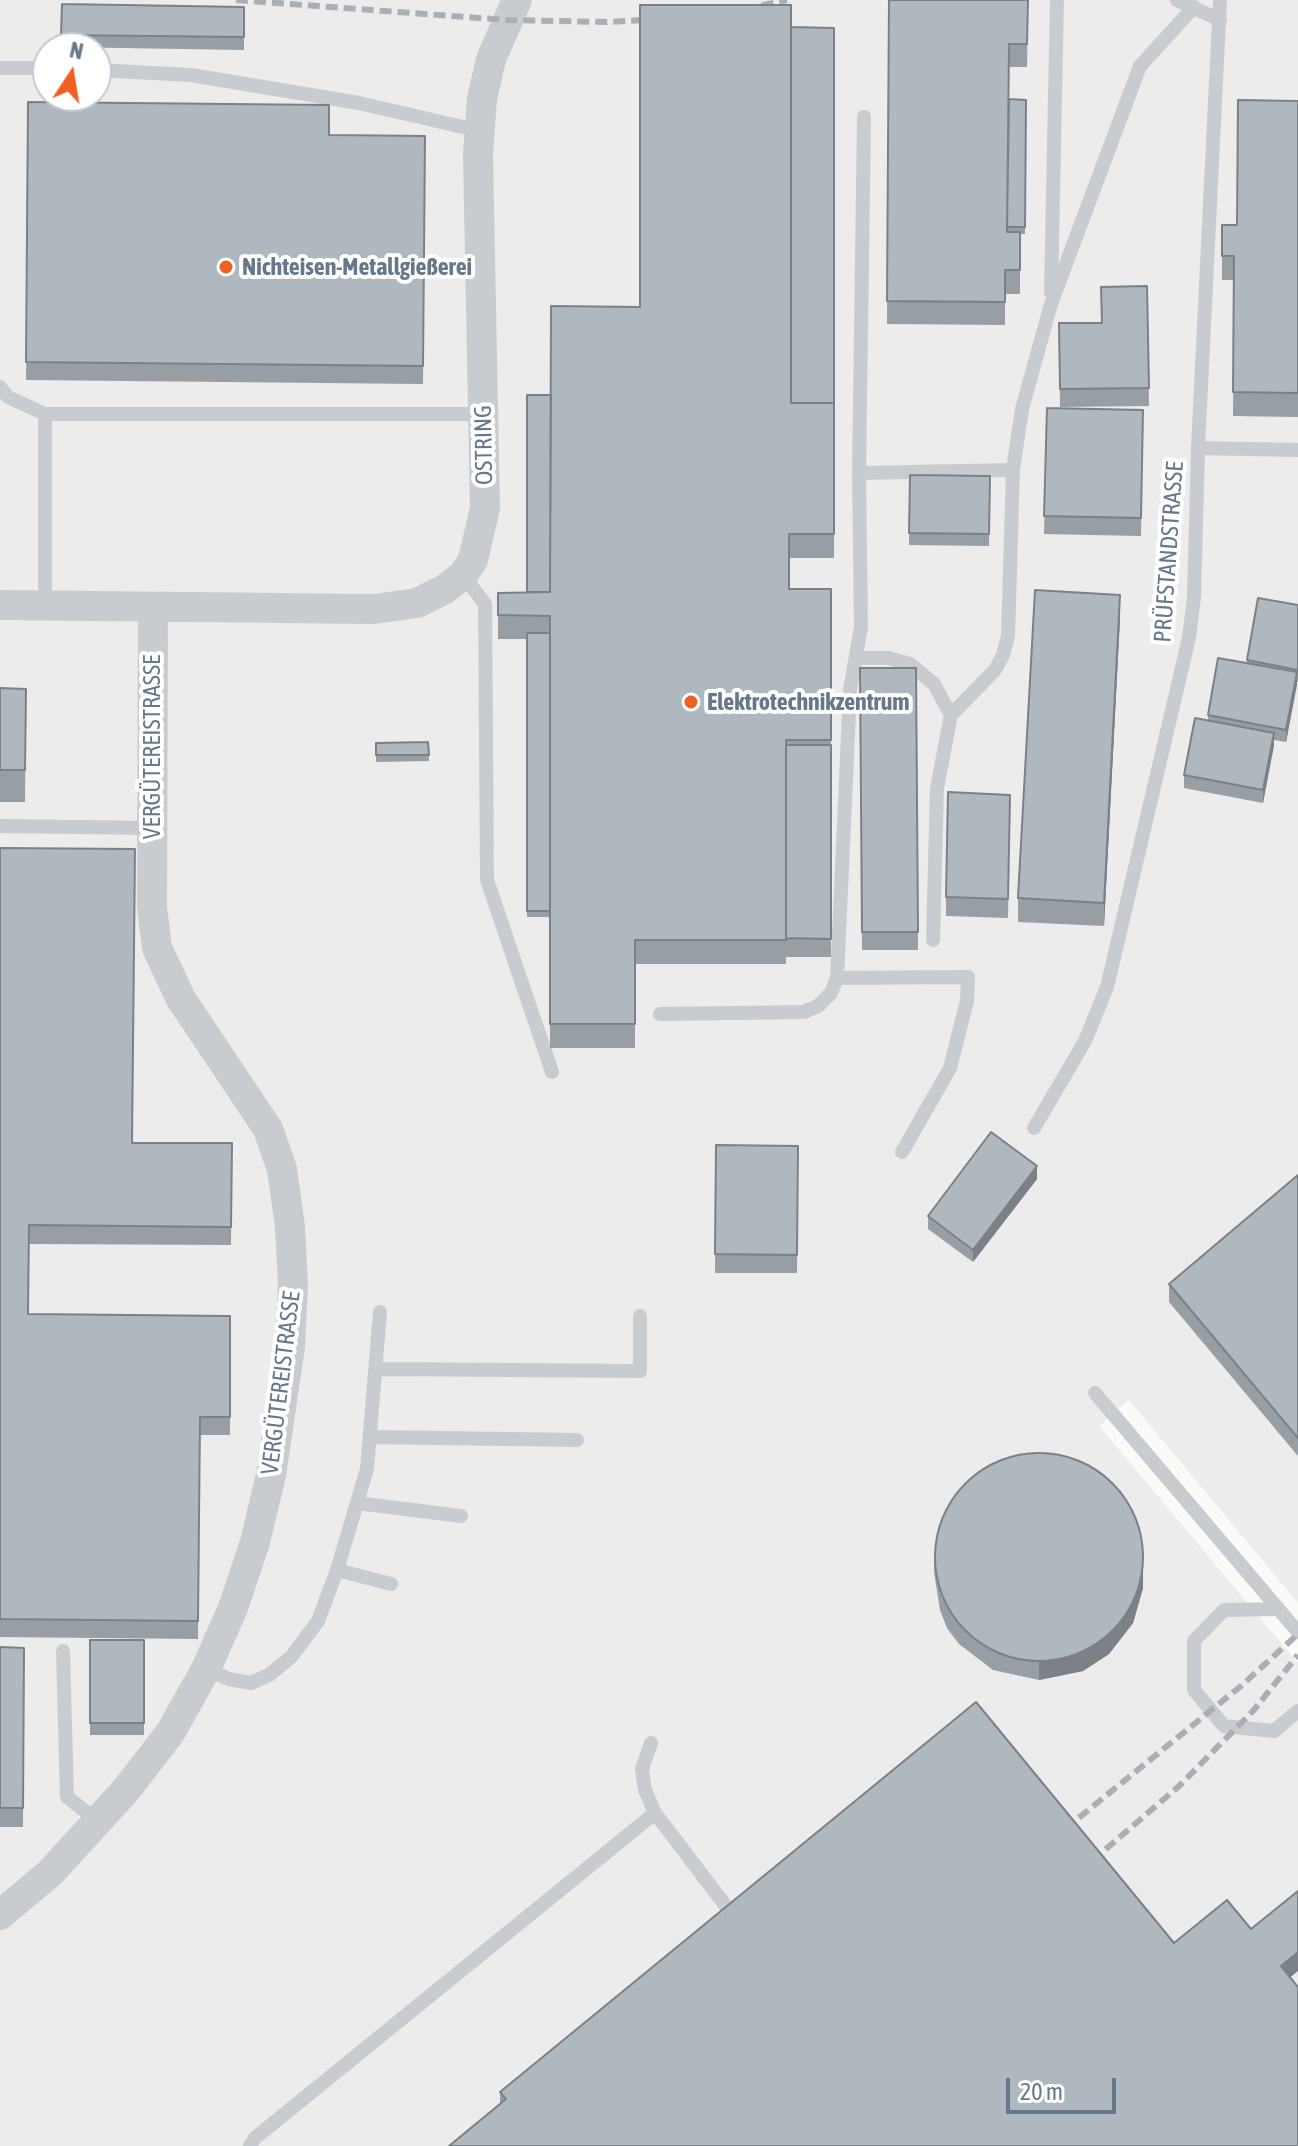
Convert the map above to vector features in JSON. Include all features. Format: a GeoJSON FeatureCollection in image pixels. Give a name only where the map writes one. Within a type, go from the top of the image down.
{"type":"FeatureCollection","features":[{"type":"Feature","properties":{"kind":"street","name":"OSTRING"},"geometry":{"type":"LineString","coordinates":[[463,575],[473,560],[485,508],[482,99],[491,59],[517,0]]}},
{"type":"Feature","properties":{"kind":"street"},"geometry":{"type":"LineString","coordinates":[[0,605],[374,609],[417,603],[445,589],[463,575]]}},
{"type":"Feature","properties":{"kind":"street","name":"VERGÜTEREISTRASSE"},"geometry":{"type":"LineString","coordinates":[[0,1915],[50,1873],[126,1790],[170,1733],[206,1669],[233,1608],[255,1542],[271,1475],[290,1346],[293,1285],[290,1227],[282,1169],[268,1129],[181,999],[157,948],[152,907],[153,607]]}},
{"type":"Feature","properties":{"kind":"lane"},"geometry":{"type":"LineString","coordinates":[[1051,304],[1057,0]]}},
{"type":"Feature","properties":{"kind":"lane"},"geometry":{"type":"LineString","coordinates":[[1177,0],[1220,20]]}},
{"type":"Feature","properties":{"kind":"lane","name":"PRÜFSTANDSTRASSE"},"geometry":{"type":"LineString","coordinates":[[1034,1128],[1085,1041],[1100,1007],[1114,962],[1189,638],[1194,597],[1198,448],[1220,0]]}},
{"type":"Feature","properties":{"kind":"lane"},"geometry":{"type":"LineString","coordinates":[[933,940],[937,788],[951,715],[995,670],[1008,636],[1013,470],[1022,409],[1051,304],[1140,66],[1194,7]]}},
{"type":"Feature","properties":{"kind":"lane"},"geometry":{"type":"LineString","coordinates":[[0,68],[32,68]]}},
{"type":"Feature","properties":{"kind":"lane"},"geometry":{"type":"LineString","coordinates":[[112,71],[191,75],[359,103],[480,131]]}},
{"type":"Feature","properties":{"kind":"lane"},"geometry":{"type":"LineString","coordinates":[[660,1014],[804,1012],[818,1006],[831,993],[837,978],[850,690],[861,627],[859,473],[864,117]]}},
{"type":"Feature","properties":{"kind":"lane"},"geometry":{"type":"LineString","coordinates":[[0,387],[8,397],[45,414],[483,414]]}},
{"type":"Feature","properties":{"kind":"lane"},"geometry":{"type":"LineString","coordinates":[[45,414],[45,605]]}},
{"type":"Feature","properties":{"kind":"lane"},"geometry":{"type":"LineString","coordinates":[[1198,448],[1298,450]]}},
{"type":"Feature","properties":{"kind":"lane"},"geometry":{"type":"LineString","coordinates":[[859,473],[1013,470]]}},
{"type":"Feature","properties":{"kind":"lane"},"geometry":{"type":"LineString","coordinates":[[463,575],[485,604],[487,880],[552,1072]]}},
{"type":"Feature","properties":{"kind":"lane"},"geometry":{"type":"LineString","coordinates":[[857,658],[889,658],[910,664],[934,684],[951,715]]}},
{"type":"Feature","properties":{"kind":"lane"},"geometry":{"type":"LineString","coordinates":[[0,826],[152,828]]}},
{"type":"Feature","properties":{"kind":"lane"},"geometry":{"type":"LineString","coordinates":[[837,978],[968,977],[967,1001],[950,1068],[902,1152]]}},
{"type":"Feature","properties":{"kind":"lane"},"geometry":{"type":"LineString","coordinates":[[206,1669],[229,1679],[251,1683],[269,1675],[291,1657],[318,1621],[337,1570],[367,1469],[380,1312]]}},
{"type":"Feature","properties":{"kind":"lane"},"geometry":{"type":"LineString","coordinates":[[377,1369],[640,1371],[640,1316]]}},
{"type":"Feature","properties":{"kind":"lane"},"geometry":{"type":"LineString","coordinates":[[1095,1393],[1298,1632]]}},
{"type":"Feature","properties":{"kind":"lane"},"geometry":{"type":"LineString","coordinates":[[371,1437],[577,1440]]}},
{"type":"Feature","properties":{"kind":"lane"},"geometry":{"type":"LineString","coordinates":[[357,1503],[461,1516]]}},
{"type":"Feature","properties":{"kind":"lane"},"geometry":{"type":"LineString","coordinates":[[337,1570],[391,1584]]}},
{"type":"Feature","properties":{"kind":"lane"},"geometry":{"type":"LineString","coordinates":[[1278,1609],[1224,1610],[1194,1641],[1194,1690],[1224,1726],[1274,1731],[1298,1711]]}},
{"type":"Feature","properties":{"kind":"lane"},"geometry":{"type":"LineString","coordinates":[[63,1651],[67,1797],[98,1821]]}},
{"type":"Feature","properties":{"kind":"lane"},"geometry":{"type":"LineString","coordinates":[[651,1743],[642,1769],[645,1790],[655,1813],[725,1905]]}},
{"type":"Feature","properties":{"kind":"lane"},"geometry":{"type":"LineString","coordinates":[[250,2146],[255,2138],[655,1813]]}},
{"type":"Feature","properties":{"kind":"shaded area"},"geometry":{"type":"Polygon","coordinates":[[[0,0],[1298,0],[1298,1603],[1129,1400],[1099,1426],[1298,1663],[1298,2146],[0,2146],[0,0]]]}},
{"type":"Feature","properties":{"kind":"building"},"geometry":{"type":"Polygon","coordinates":[[[889,0],[1028,0],[1027,44],[1009,44],[1007,232],[1020,232],[1020,270],[1005,270],[1005,302],[887,301],[889,0]]]}},
{"type":"Feature","properties":{"kind":"building"},"geometry":{"type":"Polygon","coordinates":[[[62,4],[244,7],[244,37],[61,32],[62,4]]]}},
{"type":"Feature","properties":{"kind":"building","name":"Elektrotechnikzentrum"},"geometry":{"type":"Polygon","coordinates":[[[640,5],[791,5],[791,403],[834,403],[834,534],[789,534],[789,589],[831,589],[831,740],[786,740],[786,940],[635,940],[635,1024],[550,1024],[550,616],[498,615],[498,593],[550,592],[551,306],[640,307],[640,5]]]}},
{"type":"Feature","properties":{"kind":"building"},"geometry":{"type":"Polygon","coordinates":[[[791,27],[834,28],[834,403],[791,403],[791,27]]]}},
{"type":"Feature","properties":{"kind":"building"},"geometry":{"type":"Polygon","coordinates":[[[1009,99],[1026,100],[1025,227],[1007,227],[1009,99]]]}},
{"type":"Feature","properties":{"kind":"building"},"geometry":{"type":"Polygon","coordinates":[[[1238,100],[1298,101],[1298,393],[1233,392],[1234,256],[1222,256],[1222,225],[1237,225],[1238,100]]]}},
{"type":"Feature","properties":{"kind":"building","name":"Nichteisen-Metallgießerei"},"geometry":{"type":"Polygon","coordinates":[[[28,102],[32,102],[32,112],[112,112],[112,103],[329,105],[329,135],[425,136],[423,366],[26,362],[28,102]]]}},
{"type":"Feature","properties":{"kind":"building"},"geometry":{"type":"Polygon","coordinates":[[[1147,286],[1149,388],[1060,389],[1059,323],[1102,323],[1101,287],[1147,286]]]}},
{"type":"Feature","properties":{"kind":"building"},"geometry":{"type":"Polygon","coordinates":[[[527,395],[551,395],[550,592],[527,592],[527,395]]]}},
{"type":"Feature","properties":{"kind":"building"},"geometry":{"type":"Polygon","coordinates":[[[1047,408],[1143,410],[1141,518],[1044,516],[1047,408]]]}},
{"type":"Feature","properties":{"kind":"building"},"geometry":{"type":"Polygon","coordinates":[[[910,475],[990,476],[989,534],[909,533],[910,475]]]}},
{"type":"Feature","properties":{"kind":"building"},"geometry":{"type":"Polygon","coordinates":[[[1035,590],[1120,595],[1104,903],[1018,898],[1035,590]]]}},
{"type":"Feature","properties":{"kind":"building"},"geometry":{"type":"Polygon","coordinates":[[[1258,598],[1298,605],[1298,670],[1247,660],[1258,598]]]}},
{"type":"Feature","properties":{"kind":"building"},"geometry":{"type":"Polygon","coordinates":[[[527,633],[550,633],[550,911],[527,911],[527,633]]]}},
{"type":"Feature","properties":{"kind":"building"},"geometry":{"type":"Polygon","coordinates":[[[1218,658],[1297,672],[1286,730],[1208,715],[1218,658]]]}},
{"type":"Feature","properties":{"kind":"building"},"geometry":{"type":"Polygon","coordinates":[[[860,668],[916,668],[918,932],[862,932],[860,668]]]}},
{"type":"Feature","properties":{"kind":"building"},"geometry":{"type":"Polygon","coordinates":[[[0,688],[26,689],[25,770],[0,770],[0,688]]]}},
{"type":"Feature","properties":{"kind":"building"},"geometry":{"type":"Polygon","coordinates":[[[1195,718],[1274,733],[1263,790],[1184,775],[1195,718]]]}},
{"type":"Feature","properties":{"kind":"building"},"geometry":{"type":"Polygon","coordinates":[[[428,742],[429,755],[376,755],[376,743],[428,742]]]}},
{"type":"Feature","properties":{"kind":"building"},"geometry":{"type":"Polygon","coordinates":[[[786,745],[831,745],[831,939],[786,938],[786,745]]]}},
{"type":"Feature","properties":{"kind":"building"},"geometry":{"type":"Polygon","coordinates":[[[948,792],[1010,795],[1008,899],[946,897],[948,792]]]}},
{"type":"Feature","properties":{"kind":"building"},"geometry":{"type":"Polygon","coordinates":[[[0,848],[135,849],[132,1143],[232,1143],[231,1227],[29,1225],[28,1314],[230,1316],[230,1417],[200,1417],[198,1621],[0,1619],[0,848]]]}},
{"type":"Feature","properties":{"kind":"building"},"geometry":{"type":"Polygon","coordinates":[[[991,1132],[1037,1166],[973,1250],[928,1216],[991,1132]]]}},
{"type":"Feature","properties":{"kind":"building"},"geometry":{"type":"Polygon","coordinates":[[[716,1145],[798,1146],[797,1255],[715,1254],[716,1145]]]}},
{"type":"Feature","properties":{"kind":"building"},"geometry":{"type":"Polygon","coordinates":[[[1298,1175],[1298,1438],[1169,1284],[1298,1175]]]}},
{"type":"Feature","properties":{"kind":"building"},"geometry":{"type":"Polygon","coordinates":[[[1039,1453],[1079,1461],[1112,1484],[1135,1517],[1143,1557],[1135,1597],[1112,1630],[1079,1653],[1039,1661],[999,1653],[966,1630],[943,1597],[935,1557],[943,1517],[966,1484],[999,1461],[1039,1453]]]}},
{"type":"Feature","properties":{"kind":"building"},"geometry":{"type":"Polygon","coordinates":[[[90,1640],[144,1640],[144,1723],[90,1723],[90,1640]]]}},
{"type":"Feature","properties":{"kind":"building"},"geometry":{"type":"Polygon","coordinates":[[[0,1647],[24,1648],[23,1808],[0,1808],[0,1647]]]}},
{"type":"Feature","properties":{"kind":"building"},"geometry":{"type":"Polygon","coordinates":[[[976,1702],[1174,1943],[1227,1900],[1251,1929],[1298,1891],[1298,1952],[1281,1966],[1298,1987],[1298,2146],[449,2146],[506,2099],[500,2092],[976,1702]]]}},
{"type":"Feature","properties":{"kind":"railway"},"geometry":{"type":"LineString","coordinates":[[236,0],[506,20],[607,22],[661,19]]}},
{"type":"Feature","properties":{"kind":"railway"},"geometry":{"type":"LineString","coordinates":[[744,9],[787,0]]}},
{"type":"Feature","properties":{"kind":"railway"},"geometry":{"type":"LineString","coordinates":[[1065,1829],[1241,1686],[1298,1634]]}},
{"type":"Feature","properties":{"kind":"railway"},"geometry":{"type":"LineString","coordinates":[[1092,1861],[1178,1787],[1253,1711],[1298,1655]]}},
{"type":"Feature","properties":{"kind":"place","name":"Nichteisen-Metallgießerei"},"geometry":{"type":"Point","coordinates":[226,267]}},
{"type":"Feature","properties":{"kind":"place","name":"Elektrotechnikzentrum"},"geometry":{"type":"Point","coordinates":[691,702]}}]}
